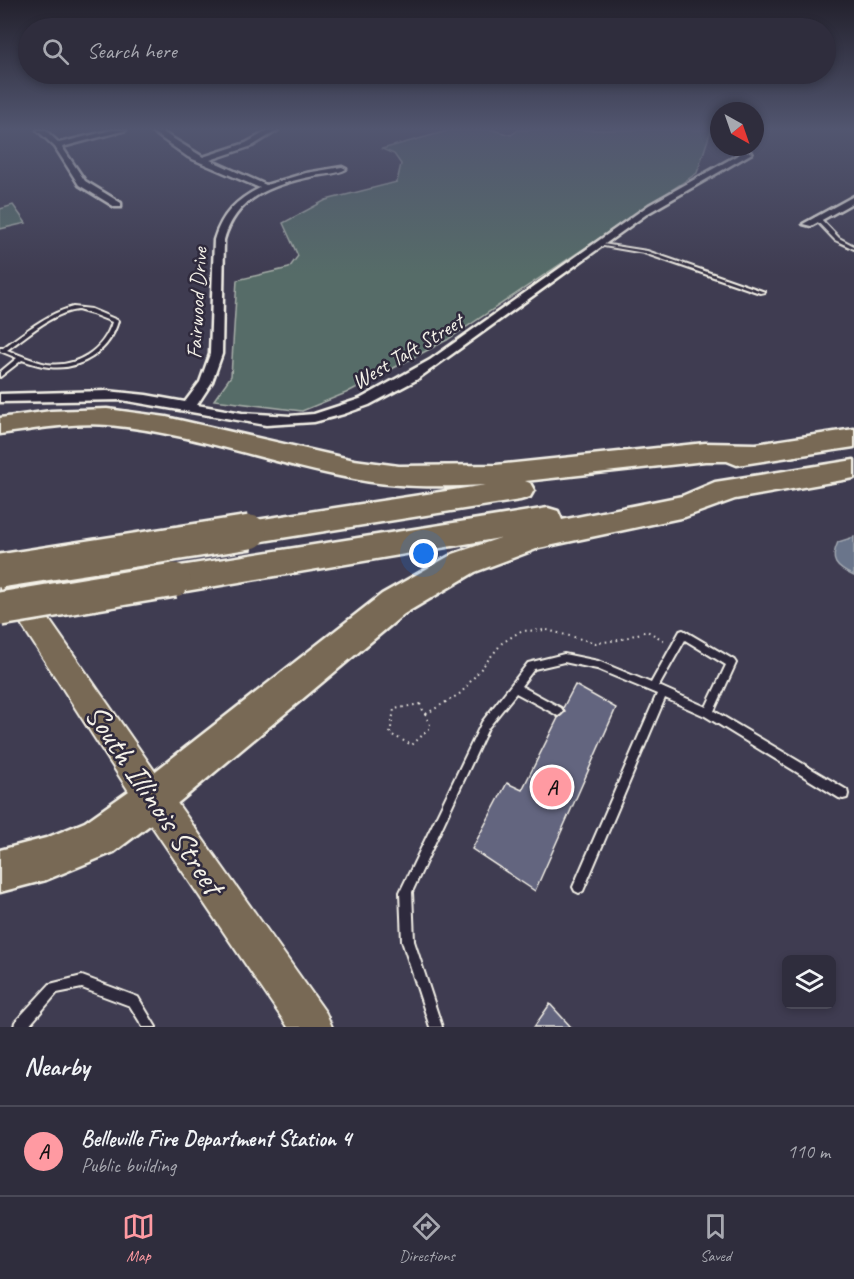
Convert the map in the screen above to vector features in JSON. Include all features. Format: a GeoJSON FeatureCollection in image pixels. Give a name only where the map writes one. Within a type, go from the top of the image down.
{"type":"FeatureCollection","features":[{"type":"Feature","properties":{"kind":"highway"},"geometry":{"type":"LineString","coordinates":[[0,426],[51,419],[107,417],[166,425],[354,470],[399,476],[496,475],[705,452],[755,453]]}},
{"type":"Feature","properties":{"kind":"highway"},"geometry":{"type":"LineString","coordinates":[[0,570],[854,438]]}},
{"type":"Feature","properties":{"kind":"highway"},"geometry":{"type":"LineString","coordinates":[[0,609],[854,469]]}},
{"type":"Feature","properties":{"kind":"highway"},"geometry":{"type":"LineString","coordinates":[[0,871],[46,859],[99,837],[153,798],[393,604],[464,563],[536,537],[685,506],[735,488]]}},
{"type":"Feature","properties":{"kind":"main road","name":"South Illinois Street"},"geometry":{"type":"LineString","coordinates":[[0,570],[153,798],[312,1027]]}},
{"type":"Feature","properties":{"kind":"street"},"geometry":{"type":"LineString","coordinates":[[79,178],[82,183],[118,205]]}},
{"type":"Feature","properties":{"kind":"street"},"geometry":{"type":"LineString","coordinates":[[244,178],[267,188]]}},
{"type":"Feature","properties":{"kind":"street","name":"Fairwood Drive"},"geometry":{"type":"LineString","coordinates":[[189,406],[212,372],[216,354],[220,233],[236,208],[267,188],[293,178]]}},
{"type":"Feature","properties":{"kind":"street","name":"West Taft Street"},"geometry":{"type":"LineString","coordinates":[[0,398],[118,395],[189,406],[247,419],[272,421],[312,418],[346,409],[382,393],[456,348],[598,244],[663,200],[706,178]]}},
{"type":"Feature","properties":{"kind":"street"},"geometry":{"type":"LineString","coordinates":[[808,224],[854,199]]}},
{"type":"Feature","properties":{"kind":"lane"},"geometry":{"type":"LineString","coordinates":[[817,218],[837,239],[854,248]]}},
{"type":"Feature","properties":{"kind":"lane"},"geometry":{"type":"LineString","coordinates":[[598,244],[645,252],[762,292]]}},
{"type":"Feature","properties":{"kind":"lane"},"geometry":{"type":"LineString","coordinates":[[75,309],[90,311],[115,321],[113,330],[100,350],[76,363],[54,366],[21,358],[1,349],[61,313],[75,309]]}},
{"type":"Feature","properties":{"kind":"lane"},"geometry":{"type":"LineString","coordinates":[[0,375],[21,358]]}},
{"type":"Feature","properties":{"kind":"lane"},"geometry":{"type":"LineString","coordinates":[[579,887],[658,690],[683,634],[731,663],[708,713]]}},
{"type":"Feature","properties":{"kind":"lane"},"geometry":{"type":"LineString","coordinates":[[436,1027],[408,941],[406,892],[485,725],[531,666],[564,658],[598,665],[708,713],[843,794]]}},
{"type":"Feature","properties":{"kind":"lane"},"geometry":{"type":"LineString","coordinates":[[514,687],[558,711]]}},
{"type":"Feature","properties":{"kind":"lane"},"geometry":{"type":"LineString","coordinates":[[21,1027],[54,988],[82,982],[134,1001],[150,1027]]}},
{"type":"Feature","properties":{"kind":"path"},"geometry":{"type":"LineString","coordinates":[[426,714],[462,692],[505,638],[524,630],[546,628],[590,642],[613,641],[648,631],[676,647]]}},
{"type":"Feature","properties":{"kind":"path"},"geometry":{"type":"LineString","coordinates":[[420,704],[426,714],[431,727],[412,745],[390,734],[394,709],[420,704]]}},
{"type":"Feature","properties":{"kind":"green space"},"geometry":{"type":"Polygon","coordinates":[[[398,178],[690,178],[447,340],[346,393],[302,411],[214,400],[231,376],[237,280],[289,268],[298,256],[283,223],[326,200],[397,182],[398,178]]]}},
{"type":"Feature","properties":{"kind":"green space"},"geometry":{"type":"Polygon","coordinates":[[[13,205],[26,223],[0,229],[0,209],[13,205]]]}},
{"type":"Feature","properties":{"kind":"water"},"geometry":{"type":"Polygon","coordinates":[[[854,537],[854,576],[839,567],[834,554],[838,542],[854,537]]]}},
{"type":"Feature","properties":{"kind":"building"},"geometry":{"type":"Polygon","coordinates":[[[575,685],[616,708],[535,891],[472,849],[507,783],[522,790],[558,718],[565,712],[563,708],[575,685]]]}},
{"type":"Feature","properties":{"kind":"building"},"geometry":{"type":"Polygon","coordinates":[[[550,1004],[571,1027],[534,1027],[550,1004]]]}},
{"type":"Feature","properties":{"kind":"place","name":"Belleville Fire Department Station 4"},"geometry":{"type":"Point","coordinates":[552,787]}}]}
